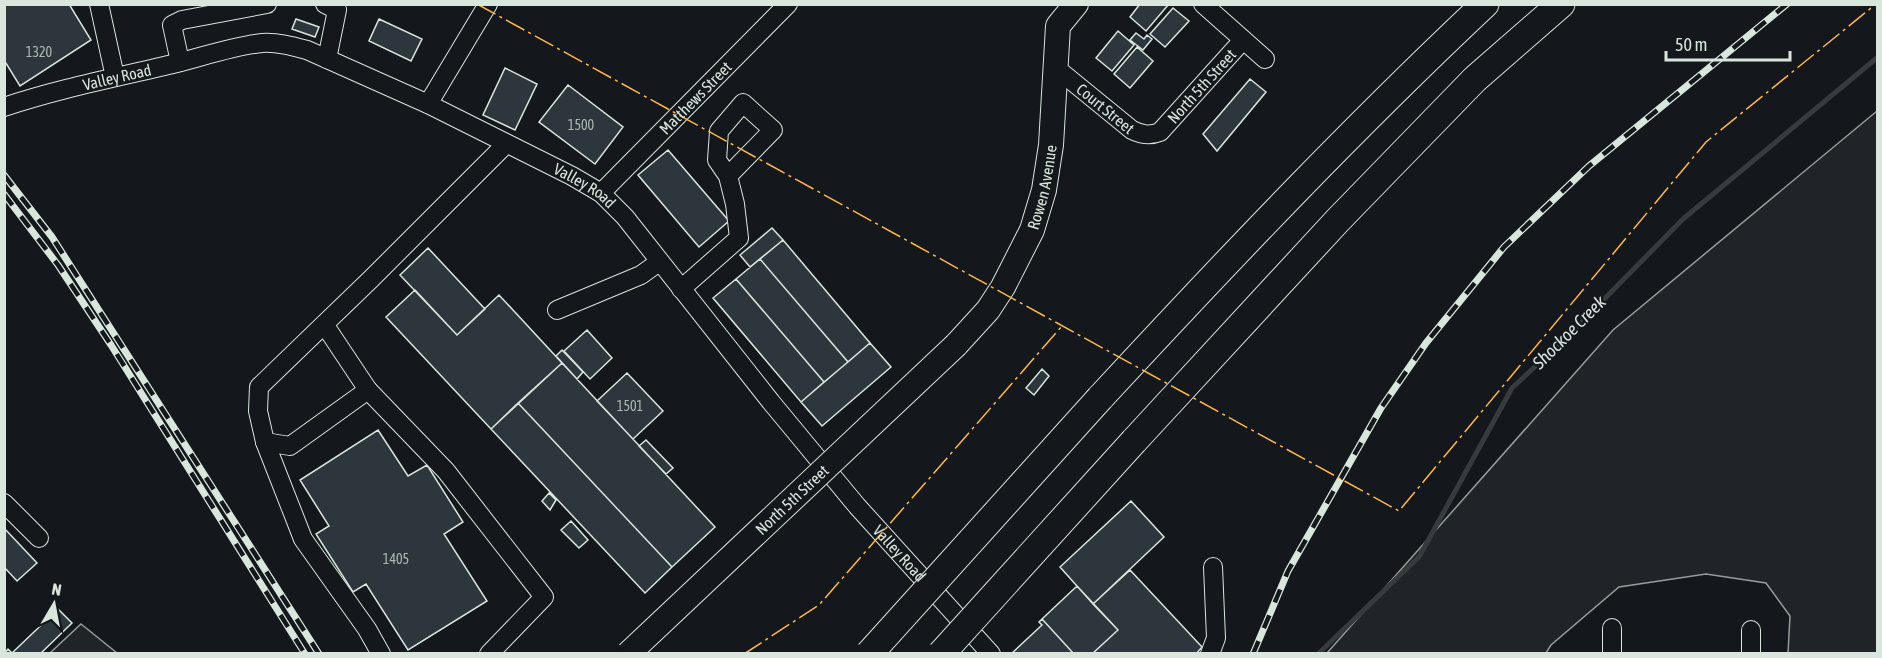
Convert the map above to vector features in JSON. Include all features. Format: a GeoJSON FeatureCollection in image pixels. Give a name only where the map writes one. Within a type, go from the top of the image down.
{"type":"FeatureCollection","features":[{"type":"Feature","properties":{"kind":"highway"},"geometry":{"type":"LineString","coordinates":[[869,654],[1234,254],[1415,70],[1485,4]]}},
{"type":"Feature","properties":{"kind":"highway"},"geometry":{"type":"LineString","coordinates":[[941,654],[1338,220],[1475,79],[1561,4]]}},
{"type":"Feature","properties":{"kind":"main road"},"geometry":{"type":"LineString","coordinates":[[1059,15],[1076,4]]}},
{"type":"Feature","properties":{"kind":"main road","name":"Rowen Avenue"},"geometry":{"type":"LineString","coordinates":[[956,345],[988,310],[1003,287],[1032,230],[1044,190],[1051,145],[1059,15]]}},
{"type":"Feature","properties":{"kind":"main road","name":"North 5th Street"},"geometry":{"type":"LineString","coordinates":[[628,654],[956,345]]}},
{"type":"Feature","properties":{"kind":"street"},"geometry":{"type":"LineString","coordinates":[[99,4],[115,78]]}},
{"type":"Feature","properties":{"kind":"street"},"geometry":{"type":"LineString","coordinates":[[180,62],[172,25],[182,20],[267,4]]}},
{"type":"Feature","properties":{"kind":"street"},"geometry":{"type":"LineString","coordinates":[[428,104],[488,4]]}},
{"type":"Feature","properties":{"kind":"street","name":"Matthews Street"},"geometry":{"type":"LineString","coordinates":[[601,193],[788,4]]}},
{"type":"Feature","properties":{"kind":"street"},"geometry":{"type":"LineString","coordinates":[[1203,4],[1265,58]]}},
{"type":"Feature","properties":{"kind":"street"},"geometry":{"type":"LineString","coordinates":[[327,59],[331,7]]}},
{"type":"Feature","properties":{"kind":"street","name":"North 5th Street"},"geometry":{"type":"LineString","coordinates":[[1160,132],[1243,40]]}},
{"type":"Feature","properties":{"kind":"street","name":"Valley Road"},"geometry":{"type":"LineString","coordinates":[[5,106],[47,93],[240,46],[265,43],[286,45],[307,50],[428,104],[601,193],[625,217],[771,402],[857,506],[991,654]]}},
{"type":"Feature","properties":{"kind":"street","name":"Court Street"},"geometry":{"type":"LineString","coordinates":[[1056,68],[1132,130],[1146,135],[1160,132]]}},
{"type":"Feature","properties":{"kind":"street"},"geometry":{"type":"LineString","coordinates":[[381,654],[367,628],[303,538],[265,442],[258,411],[259,387],[506,144]]}},
{"type":"Feature","properties":{"kind":"street"},"geometry":{"type":"LineString","coordinates":[[681,289],[739,238],[735,204],[728,176]]}},
{"type":"Feature","properties":{"kind":"street"},"geometry":{"type":"LineString","coordinates":[[557,310],[640,276],[659,262]]}},
{"type":"Feature","properties":{"kind":"street"},"geometry":{"type":"LineString","coordinates":[[324,324],[368,390],[446,471],[544,597],[489,654]]}},
{"type":"Feature","properties":{"kind":"street"},"geometry":{"type":"LineString","coordinates":[[265,442],[290,446],[368,390]]}},
{"type":"Feature","properties":{"kind":"street"},"geometry":{"type":"LineString","coordinates":[[4,503],[39,538]]}},
{"type":"Feature","properties":{"kind":"street"},"geometry":{"type":"LineString","coordinates":[[1210,654],[1216,638],[1213,567]]}},
{"type":"Feature","properties":{"kind":"street"},"geometry":{"type":"LineString","coordinates":[[1612,627],[1612,654]]}},
{"type":"Feature","properties":{"kind":"street"},"geometry":{"type":"LineString","coordinates":[[1751,630],[1751,654]]}},
{"type":"Feature","properties":{"kind":"shaded area"},"geometry":{"type":"Polygon","coordinates":[[[1877,111],[1877,653],[1788,653],[1790,616],[1766,583],[1706,574],[1619,587],[1551,645],[1546,653],[1327,653],[1613,330],[1877,111]]]}},
{"type":"Feature","properties":{"kind":"shaded area"},"geometry":{"type":"Polygon","coordinates":[[[81,624],[117,653],[50,653],[81,624]]]}},
{"type":"Feature","properties":{"kind":"building"},"geometry":{"type":"Polygon","coordinates":[[[4,4],[69,4],[91,40],[20,86],[4,60],[4,4]]]}},
{"type":"Feature","properties":{"kind":"building"},"geometry":{"type":"Polygon","coordinates":[[[1140,4],[1169,4],[1146,31],[1130,17],[1140,4]]]}},
{"type":"Feature","properties":{"kind":"building"},"geometry":{"type":"Polygon","coordinates":[[[1173,8],[1189,21],[1165,47],[1150,34],[1173,8]]]}},
{"type":"Feature","properties":{"kind":"building"},"geometry":{"type":"Polygon","coordinates":[[[296,19],[319,27],[315,37],[292,29],[296,19]]]}},
{"type":"Feature","properties":{"kind":"building"},"geometry":{"type":"Polygon","coordinates":[[[379,19],[422,39],[411,61],[369,41],[379,19]]]}},
{"type":"Feature","properties":{"kind":"building"},"geometry":{"type":"Polygon","coordinates":[[[1118,31],[1134,45],[1112,71],[1096,58],[1118,31]]]}},
{"type":"Feature","properties":{"kind":"building"},"geometry":{"type":"Polygon","coordinates":[[[1136,33],[1144,39],[1147,35],[1152,39],[1143,50],[1130,40],[1136,33]]]}},
{"type":"Feature","properties":{"kind":"building"},"geometry":{"type":"Polygon","coordinates":[[[1137,47],[1153,61],[1130,88],[1114,74],[1137,47]]]}},
{"type":"Feature","properties":{"kind":"building"},"geometry":{"type":"Polygon","coordinates":[[[505,68],[537,84],[515,130],[483,115],[505,68]]]}},
{"type":"Feature","properties":{"kind":"building"},"geometry":{"type":"Polygon","coordinates":[[[1250,79],[1266,92],[1217,151],[1203,134],[1250,79]]]}},
{"type":"Feature","properties":{"kind":"building"},"geometry":{"type":"Polygon","coordinates":[[[568,85],[623,127],[595,164],[539,122],[568,85]]]}},
{"type":"Feature","properties":{"kind":"building"},"geometry":{"type":"Polygon","coordinates":[[[668,150],[729,221],[699,247],[638,175],[668,150]]]}},
{"type":"Feature","properties":{"kind":"building"},"geometry":{"type":"Polygon","coordinates":[[[772,228],[783,240],[750,267],[740,255],[772,228]]]}},
{"type":"Feature","properties":{"kind":"building"},"geometry":{"type":"Polygon","coordinates":[[[783,240],[870,343],[848,362],[760,259],[783,240]]]}},
{"type":"Feature","properties":{"kind":"building"},"geometry":{"type":"Polygon","coordinates":[[[428,248],[485,309],[457,335],[400,275],[428,248]]]}},
{"type":"Feature","properties":{"kind":"building"},"geometry":{"type":"Polygon","coordinates":[[[760,259],[848,362],[824,382],[736,279],[760,259]]]}},
{"type":"Feature","properties":{"kind":"building"},"geometry":{"type":"Polygon","coordinates":[[[736,279],[824,382],[801,402],[713,298],[736,279]]]}},
{"type":"Feature","properties":{"kind":"building"},"geometry":{"type":"Polygon","coordinates":[[[415,290],[457,335],[499,295],[562,363],[491,429],[386,317],[415,290]]]}},
{"type":"Feature","properties":{"kind":"building"},"geometry":{"type":"Polygon","coordinates":[[[587,330],[612,358],[590,379],[564,351],[587,330]]]}},
{"type":"Feature","properties":{"kind":"building"},"geometry":{"type":"Polygon","coordinates":[[[870,343],[891,367],[822,426],[801,402],[870,343]]]}},
{"type":"Feature","properties":{"kind":"building"},"geometry":{"type":"Polygon","coordinates":[[[562,350],[583,372],[577,379],[556,356],[562,350]]]}},
{"type":"Feature","properties":{"kind":"building"},"geometry":{"type":"Polygon","coordinates":[[[562,363],[715,527],[672,567],[518,403],[562,363]]]}},
{"type":"Feature","properties":{"kind":"building"},"geometry":{"type":"Polygon","coordinates":[[[1042,369],[1049,376],[1034,395],[1026,388],[1042,369]]]}},
{"type":"Feature","properties":{"kind":"building"},"geometry":{"type":"Polygon","coordinates":[[[627,373],[663,411],[633,439],[597,401],[627,373]]]}},
{"type":"Feature","properties":{"kind":"building"},"geometry":{"type":"Polygon","coordinates":[[[518,403],[672,567],[645,593],[491,429],[518,403]]]}},
{"type":"Feature","properties":{"kind":"building"},"geometry":{"type":"Polygon","coordinates":[[[378,430],[408,476],[427,465],[463,522],[444,534],[487,601],[408,650],[366,584],[353,592],[316,534],[329,526],[300,480],[378,430]]]}},
{"type":"Feature","properties":{"kind":"building"},"geometry":{"type":"Polygon","coordinates":[[[646,440],[673,468],[666,474],[639,446],[646,440]]]}},
{"type":"Feature","properties":{"kind":"building"},"geometry":{"type":"Polygon","coordinates":[[[549,493],[556,500],[550,510],[542,501],[549,493]]]}},
{"type":"Feature","properties":{"kind":"building"},"geometry":{"type":"Polygon","coordinates":[[[1131,501],[1164,537],[1093,604],[1060,567],[1131,501]]]}},
{"type":"Feature","properties":{"kind":"building"},"geometry":{"type":"Polygon","coordinates":[[[571,521],[588,540],[579,548],[561,530],[571,521]]]}},
{"type":"Feature","properties":{"kind":"building"},"geometry":{"type":"Polygon","coordinates":[[[4,528],[37,563],[17,581],[4,567],[4,528]]]}},
{"type":"Feature","properties":{"kind":"building"},"geometry":{"type":"Polygon","coordinates":[[[1130,570],[1202,647],[1196,654],[1092,654],[1118,630],[1093,604],[1130,570]]]}},
{"type":"Feature","properties":{"kind":"building"},"geometry":{"type":"Polygon","coordinates":[[[1077,586],[1118,630],[1092,654],[1074,654],[1042,619],[1077,586]]]}},
{"type":"Feature","properties":{"kind":"building"},"geometry":{"type":"Polygon","coordinates":[[[58,609],[72,623],[40,654],[4,654],[8,649],[12,653],[58,609]]]}},
{"type":"Feature","properties":{"kind":"building"},"geometry":{"type":"Polygon","coordinates":[[[1042,619],[1074,654],[1011,654],[1042,625],[1039,622],[1042,619]]]}},
{"type":"Feature","properties":{"kind":"waterway","name":"Shockoe Creek"},"geometry":{"type":"LineString","coordinates":[[1318,654],[1419,557],[1512,388],[1569,335],[1683,219],[1878,57]]}},
{"type":"Feature","properties":{"kind":"railway"},"geometry":{"type":"LineString","coordinates":[[1253,654],[1288,571],[1381,408],[1426,343],[1504,247],[1589,166],[1787,4]]}},
{"type":"Feature","properties":{"kind":"railway"},"geometry":{"type":"LineString","coordinates":[[4,175],[52,237],[319,654]]}},
{"type":"Feature","properties":{"kind":"railway"},"geometry":{"type":"LineString","coordinates":[[4,194],[58,265],[111,345],[305,654]]}},
{"type":"Feature","properties":{"kind":"power"},"geometry":{"type":"LineString","coordinates":[[477,4],[1399,511],[1706,142],[1876,4]]}},
{"type":"Feature","properties":{"kind":"power"},"geometry":{"type":"LineString","coordinates":[[744,654],[819,605],[1062,326]]}}]}
